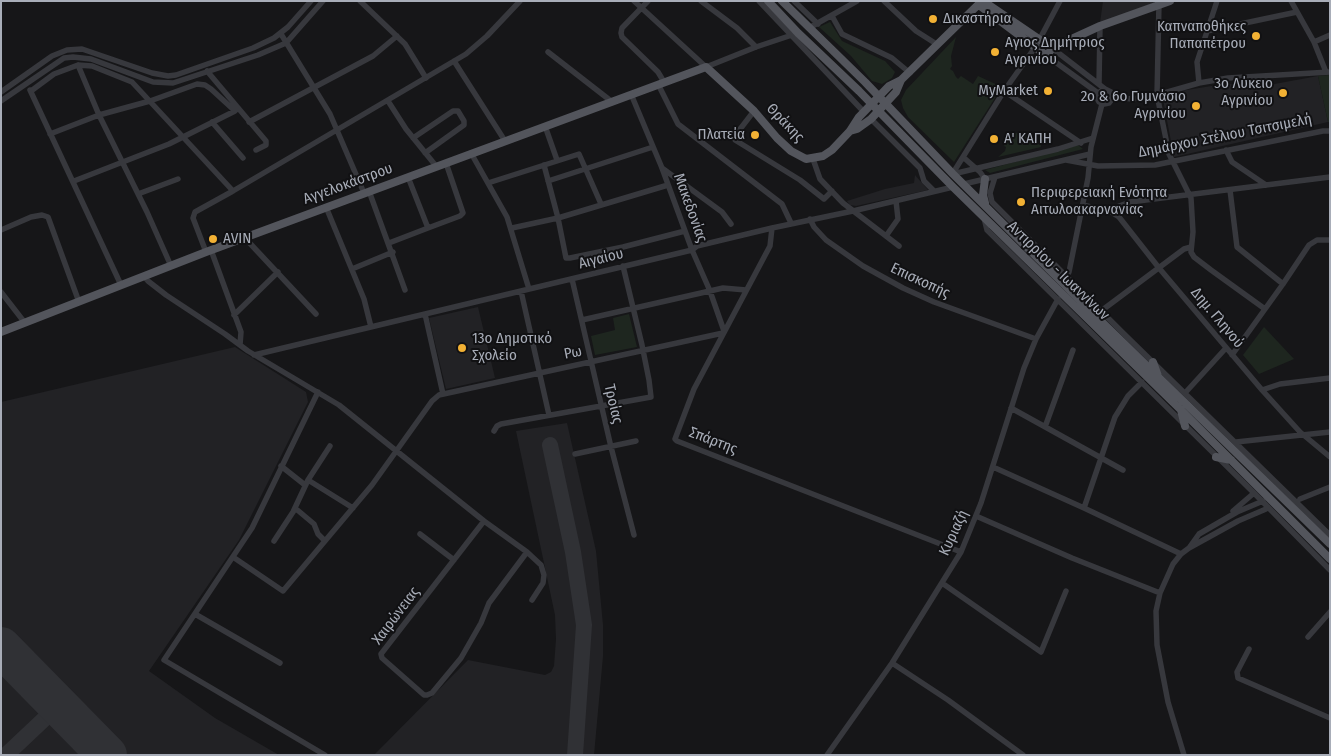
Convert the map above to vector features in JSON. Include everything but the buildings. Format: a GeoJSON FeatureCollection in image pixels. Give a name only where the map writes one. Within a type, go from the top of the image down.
{"type":"FeatureCollection","features":[{"type":"Feature","properties":{"kind":"main road","name":"Αντιρρίου - Ιωαννίνων"},"geometry":{"type":"LineString","coordinates":[[768,1],[794,34],[879,110],[984,218],[1330,559]]}},
{"type":"Feature","properties":{"kind":"main road","name":"Αντιρρίου - Ιωαννίνων"},"geometry":{"type":"LineString","coordinates":[[782,1],[880,97],[953,174],[1330,544]]}},
{"type":"Feature","properties":{"kind":"main road"},"geometry":{"type":"LineString","coordinates":[[1038,43],[1047,56],[1052,48],[1100,26],[1159,3],[1170,1]]}},
{"type":"Feature","properties":{"kind":"main road"},"geometry":{"type":"LineString","coordinates":[[850,131],[864,112],[892,84],[901,80],[910,72],[980,2],[1038,43],[1052,48]]}},
{"type":"Feature","properties":{"kind":"main road","name":"Αγγελοκάστρου"},"geometry":{"type":"LineString","coordinates":[[1,332],[326,207],[706,67]]}},
{"type":"Feature","properties":{"kind":"main road","name":"Θράκης"},"geometry":{"type":"LineString","coordinates":[[706,67],[754,111],[790,151],[799,157],[812,159],[822,156],[832,150],[850,131]]}},
{"type":"Feature","properties":{"kind":"main road"},"geometry":{"type":"LineString","coordinates":[[850,131],[857,130],[886,104],[896,92],[901,80]]}},
{"type":"Feature","properties":{"kind":"main road"},"geometry":{"type":"LineString","coordinates":[[985,179],[983,195],[988,207]]}},
{"type":"Feature","properties":{"kind":"main road"},"geometry":{"type":"LineString","coordinates":[[1082,324],[1098,329]]}},
{"type":"Feature","properties":{"kind":"main road"},"geometry":{"type":"LineString","coordinates":[[1106,325],[1122,332]]}},
{"type":"Feature","properties":{"kind":"main road"},"geometry":{"type":"LineString","coordinates":[[1153,362],[1158,376]]}},
{"type":"Feature","properties":{"kind":"main road"},"geometry":{"type":"LineString","coordinates":[[1180,410],[1185,426]]}},
{"type":"Feature","properties":{"kind":"main road"},"geometry":{"type":"LineString","coordinates":[[1216,457],[1231,460]]}},
{"type":"Feature","properties":{"kind":"street"},"geometry":{"type":"LineString","coordinates":[[1,92],[52,56],[75,49],[90,51],[161,76],[176,75],[252,48],[280,34],[311,1]]}},
{"type":"Feature","properties":{"kind":"street"},"geometry":{"type":"LineString","coordinates":[[1,101],[64,58],[72,56],[91,59],[160,84],[173,83],[286,43],[323,1]]}},
{"type":"Feature","properties":{"kind":"street"},"geometry":{"type":"LineString","coordinates":[[360,1],[410,50],[426,78]]}},
{"type":"Feature","properties":{"kind":"street"},"geometry":{"type":"LineString","coordinates":[[240,345],[241,332],[209,251],[193,218],[194,213],[233,192],[469,52],[482,42],[520,1]]}},
{"type":"Feature","properties":{"kind":"street"},"geometry":{"type":"LineString","coordinates":[[634,1],[706,67],[794,34]]}},
{"type":"Feature","properties":{"kind":"street"},"geometry":{"type":"LineString","coordinates":[[648,1],[622,28],[620,34],[658,72],[678,124],[782,204],[792,223]]}},
{"type":"Feature","properties":{"kind":"street"},"geometry":{"type":"LineString","coordinates":[[701,1],[738,28],[756,47]]}},
{"type":"Feature","properties":{"kind":"street"},"geometry":{"type":"LineString","coordinates":[[759,1],[794,34],[864,112]]}},
{"type":"Feature","properties":{"kind":"street"},"geometry":{"type":"LineString","coordinates":[[794,1],[818,24]]}},
{"type":"Feature","properties":{"kind":"street"},"geometry":{"type":"LineString","coordinates":[[809,28],[857,1]]}},
{"type":"Feature","properties":{"kind":"street"},"geometry":{"type":"LineString","coordinates":[[884,1],[916,31],[938,45]]}},
{"type":"Feature","properties":{"kind":"street"},"geometry":{"type":"LineString","coordinates":[[953,174],[1004,91],[1038,43],[1060,1]]}},
{"type":"Feature","properties":{"kind":"street"},"geometry":{"type":"LineString","coordinates":[[1199,83],[1197,62],[1217,1]]}},
{"type":"Feature","properties":{"kind":"street"},"geometry":{"type":"LineString","coordinates":[[1052,48],[1104,89],[1109,90],[1113,97],[1126,100],[1157,95],[1199,83],[1228,78],[1328,72],[1291,1]]}},
{"type":"Feature","properties":{"kind":"street"},"geometry":{"type":"LineString","coordinates":[[1159,3],[1157,95],[1168,149],[1190,194],[1193,232],[1191,252],[1194,257],[1265,309]]}},
{"type":"Feature","properties":{"kind":"street"},"geometry":{"type":"LineString","coordinates":[[1207,31],[1297,12]]}},
{"type":"Feature","properties":{"kind":"street"},"geometry":{"type":"LineString","coordinates":[[832,16],[842,34],[892,58],[910,72]]}},
{"type":"Feature","properties":{"kind":"street"},"geometry":{"type":"LineString","coordinates":[[1099,84],[1100,26]]}},
{"type":"Feature","properties":{"kind":"street"},"geometry":{"type":"LineString","coordinates":[[280,34],[330,114],[393,252],[405,290]]}},
{"type":"Feature","properties":{"kind":"street"},"geometry":{"type":"LineString","coordinates":[[250,122],[373,56],[397,36]]}},
{"type":"Feature","properties":{"kind":"street"},"geometry":{"type":"LineString","coordinates":[[1314,42],[1330,36]]}},
{"type":"Feature","properties":{"kind":"street"},"geometry":{"type":"LineString","coordinates":[[548,52],[611,102]]}},
{"type":"Feature","properties":{"kind":"street"},"geometry":{"type":"LineString","coordinates":[[1047,56],[1098,93]]}},
{"type":"Feature","properties":{"kind":"street"},"geometry":{"type":"LineString","coordinates":[[454,61],[505,141]]}},
{"type":"Feature","properties":{"kind":"street"},"geometry":{"type":"LineString","coordinates":[[31,92],[54,74],[78,65],[92,66],[132,82],[233,192]]}},
{"type":"Feature","properties":{"kind":"street"},"geometry":{"type":"LineString","coordinates":[[78,65],[171,266]]}},
{"type":"Feature","properties":{"kind":"street"},"geometry":{"type":"LineString","coordinates":[[202,66],[266,142],[266,145],[256,150]]}},
{"type":"Feature","properties":{"kind":"street"},"geometry":{"type":"LineString","coordinates":[[22,79],[31,92],[74,181],[121,285]]}},
{"type":"Feature","properties":{"kind":"street"},"geometry":{"type":"LineString","coordinates":[[50,134],[100,115],[150,101],[197,84],[204,85],[218,94],[235,111],[182,137],[74,181]]}},
{"type":"Feature","properties":{"kind":"street"},"geometry":{"type":"LineString","coordinates":[[1098,93],[1104,89]]}},
{"type":"Feature","properties":{"kind":"street"},"geometry":{"type":"LineString","coordinates":[[1004,91],[1081,142],[1090,151]]}},
{"type":"Feature","properties":{"kind":"street"},"geometry":{"type":"LineString","coordinates":[[1098,93],[1098,100],[1102,104]]}},
{"type":"Feature","properties":{"kind":"street","name":"Μακεδονίας"},"geometry":{"type":"LineString","coordinates":[[631,94],[662,168],[724,332]]}},
{"type":"Feature","properties":{"kind":"street"},"geometry":{"type":"LineString","coordinates":[[1102,104],[1109,103],[1113,97]]}},
{"type":"Feature","properties":{"kind":"street"},"geometry":{"type":"LineString","coordinates":[[388,101],[413,138],[436,166]]}},
{"type":"Feature","properties":{"kind":"street"},"geometry":{"type":"LineString","coordinates":[[1066,276],[1069,272],[1090,165],[1090,151],[1102,104]]}},
{"type":"Feature","properties":{"kind":"street"},"geometry":{"type":"LineString","coordinates":[[413,138],[453,111],[458,112],[464,121],[464,125],[425,153]]}},
{"type":"Feature","properties":{"kind":"street"},"geometry":{"type":"LineString","coordinates":[[754,111],[734,137],[735,140],[800,180],[824,199],[832,191]]}},
{"type":"Feature","properties":{"kind":"street"},"geometry":{"type":"LineString","coordinates":[[871,119],[920,168],[924,181],[934,192]]}},
{"type":"Feature","properties":{"kind":"street"},"geometry":{"type":"LineString","coordinates":[[212,122],[243,158]]}},
{"type":"Feature","properties":{"kind":"street"},"geometry":{"type":"LineString","coordinates":[[545,126],[557,160]]}},
{"type":"Feature","properties":{"kind":"street","name":"Δημάρχου Στέλιου Τσιτσιμελή"},"geometry":{"type":"LineString","coordinates":[[1066,160],[1090,165],[1122,167],[1173,162],[1323,130],[1330,131]]}},
{"type":"Feature","properties":{"kind":"street"},"geometry":{"type":"LineString","coordinates":[[953,174],[1093,138]]}},
{"type":"Feature","properties":{"kind":"street"},"geometry":{"type":"LineString","coordinates":[[548,181],[653,147]]}},
{"type":"Feature","properties":{"kind":"street"},"geometry":{"type":"LineString","coordinates":[[1226,150],[1232,162],[1266,185]]}},
{"type":"Feature","properties":{"kind":"street","name":"Δημάρχου Στέλιου Τσιτσιμελή"},"geometry":{"type":"LineString","coordinates":[[964,184],[1066,160],[1090,151]]}},
{"type":"Feature","properties":{"kind":"street"},"geometry":{"type":"LineString","coordinates":[[472,153],[512,228],[529,289]]}},
{"type":"Feature","properties":{"kind":"street"},"geometry":{"type":"LineString","coordinates":[[488,183],[579,154],[601,204]]}},
{"type":"Feature","properties":{"kind":"street"},"geometry":{"type":"LineString","coordinates":[[963,157],[985,179]]}},
{"type":"Feature","properties":{"kind":"street"},"geometry":{"type":"LineString","coordinates":[[812,159],[820,178],[843,204],[899,246]]}},
{"type":"Feature","properties":{"kind":"street"},"geometry":{"type":"LineString","coordinates":[[389,243],[460,216],[463,213],[446,163]]}},
{"type":"Feature","properties":{"kind":"street"},"geometry":{"type":"LineString","coordinates":[[544,164],[558,218],[565,256],[568,258],[685,231]]}},
{"type":"Feature","properties":{"kind":"street"},"geometry":{"type":"LineString","coordinates":[[662,168],[722,212],[731,224]]}},
{"type":"Feature","properties":{"kind":"street"},"geometry":{"type":"LineString","coordinates":[[408,177],[428,228]]}},
{"type":"Feature","properties":{"kind":"street"},"geometry":{"type":"LineString","coordinates":[[995,177],[990,193],[992,202],[1330,535]]}},
{"type":"Feature","properties":{"kind":"street"},"geometry":{"type":"LineString","coordinates":[[1082,205],[1111,212],[1119,206],[1130,202],[1330,177]]}},
{"type":"Feature","properties":{"kind":"street"},"geometry":{"type":"LineString","coordinates":[[138,194],[178,179]]}},
{"type":"Feature","properties":{"kind":"street"},"geometry":{"type":"LineString","coordinates":[[512,228],[558,218],[668,185]]}},
{"type":"Feature","properties":{"kind":"street","name":"Αιγαίου"},"geometry":{"type":"LineString","coordinates":[[254,355],[692,250],[697,246],[792,223],[853,211],[953,187]]}},
{"type":"Feature","properties":{"kind":"street"},"geometry":{"type":"LineString","coordinates":[[1230,190],[1237,248],[1283,284]]}},
{"type":"Feature","properties":{"kind":"street"},"geometry":{"type":"LineString","coordinates":[[886,236],[898,219],[896,201]]}},
{"type":"Feature","properties":{"kind":"street"},"geometry":{"type":"LineString","coordinates":[[326,207],[364,299],[371,327]]}},
{"type":"Feature","properties":{"kind":"street","name":"Δημ. Γληνού"},"geometry":{"type":"LineString","coordinates":[[1111,212],[1119,217],[1159,268],[1262,390],[1304,435],[1330,457]]}},
{"type":"Feature","properties":{"kind":"street"},"geometry":{"type":"LineString","coordinates":[[1,230],[31,217],[48,216],[80,302]]}},
{"type":"Feature","properties":{"kind":"street"},"geometry":{"type":"LineString","coordinates":[[984,218],[987,230],[1216,457],[1263,501],[1330,570]]}},
{"type":"Feature","properties":{"kind":"street","name":"Επισκοπής"},"geometry":{"type":"LineString","coordinates":[[810,220],[815,229],[826,240],[863,266],[903,288],[934,302],[1036,339]]}},
{"type":"Feature","properties":{"kind":"street","name":"Σπάρτης"},"geometry":{"type":"LineString","coordinates":[[772,228],[770,246],[694,389],[675,436],[676,440],[961,552]]}},
{"type":"Feature","properties":{"kind":"street"},"geometry":{"type":"LineString","coordinates":[[244,238],[316,314]]}},
{"type":"Feature","properties":{"kind":"street"},"geometry":{"type":"LineString","coordinates":[[1232,355],[1310,244],[1317,240],[1330,240]]}},
{"type":"Feature","properties":{"kind":"street"},"geometry":{"type":"LineString","coordinates":[[1101,311],[1184,249],[1191,247]]}},
{"type":"Feature","properties":{"kind":"street"},"geometry":{"type":"LineString","coordinates":[[352,269],[393,252]]}},
{"type":"Feature","properties":{"kind":"street"},"geometry":{"type":"LineString","coordinates":[[494,431],[501,424],[649,398],[651,395],[650,380],[623,266]]}},
{"type":"Feature","properties":{"kind":"street"},"geometry":{"type":"LineString","coordinates":[[234,314],[278,272]]}},
{"type":"Feature","properties":{"kind":"street"},"geometry":{"type":"LineString","coordinates":[[144,276],[166,295],[254,355],[318,392],[350,414],[484,521],[527,552],[541,565],[544,572],[543,583],[532,600]]}},
{"type":"Feature","properties":{"kind":"street","name":"Τροίας"},"geometry":{"type":"LineString","coordinates":[[572,279],[590,362],[634,535]]}},
{"type":"Feature","properties":{"kind":"street"},"geometry":{"type":"LineString","coordinates":[[582,320],[728,287],[746,290]]}},
{"type":"Feature","properties":{"kind":"street"},"geometry":{"type":"LineString","coordinates":[[521,291],[549,415]]}},
{"type":"Feature","properties":{"kind":"street"},"geometry":{"type":"LineString","coordinates":[[1,292],[25,323]]}},
{"type":"Feature","properties":{"kind":"street","name":"Κυριαζή"},"geometry":{"type":"LineString","coordinates":[[827,755],[892,663],[961,552],[976,516],[1011,408],[1036,339],[1058,299]]}},
{"type":"Feature","properties":{"kind":"street"},"geometry":{"type":"LineString","coordinates":[[233,557],[283,591],[353,508],[397,452],[432,401],[437,396],[443,394],[425,314]]}},
{"type":"Feature","properties":{"kind":"street","name":"Ρω"},"geometry":{"type":"LineString","coordinates":[[443,394],[724,332]]}},
{"type":"Feature","properties":{"kind":"street"},"geometry":{"type":"LineString","coordinates":[[1185,393],[1226,348]]}},
{"type":"Feature","properties":{"kind":"street"},"geometry":{"type":"LineString","coordinates":[[1045,427],[1073,350]]}},
{"type":"Feature","properties":{"kind":"street"},"geometry":{"type":"LineString","coordinates":[[1262,390],[1280,384],[1330,378]]}},
{"type":"Feature","properties":{"kind":"street"},"geometry":{"type":"LineString","coordinates":[[1084,508],[1118,410],[1128,396],[1142,382]]}},
{"type":"Feature","properties":{"kind":"street"},"geometry":{"type":"LineString","coordinates":[[318,392],[252,528],[164,660],[325,755]]}},
{"type":"Feature","properties":{"kind":"street"},"geometry":{"type":"LineString","coordinates":[[1011,408],[1123,470]]}},
{"type":"Feature","properties":{"kind":"street"},"geometry":{"type":"LineString","coordinates":[[1236,442],[1330,432]]}},
{"type":"Feature","properties":{"kind":"street"},"geometry":{"type":"LineString","coordinates":[[575,454],[636,441]]}},
{"type":"Feature","properties":{"kind":"street"},"geometry":{"type":"LineString","coordinates":[[274,541],[295,508],[307,482],[330,446]]}},
{"type":"Feature","properties":{"kind":"street"},"geometry":{"type":"LineString","coordinates":[[281,466],[353,508]]}},
{"type":"Feature","properties":{"kind":"street"},"geometry":{"type":"LineString","coordinates":[[992,467],[1181,554]]}},
{"type":"Feature","properties":{"kind":"street"},"geometry":{"type":"LineString","coordinates":[[1300,499],[1330,487]]}},
{"type":"Feature","properties":{"kind":"street"},"geometry":{"type":"LineString","coordinates":[[1226,518],[1254,493]]}},
{"type":"Feature","properties":{"kind":"street"},"geometry":{"type":"LineString","coordinates":[[1189,548],[1198,535],[1226,518],[1263,501]]}},
{"type":"Feature","properties":{"kind":"street"},"geometry":{"type":"LineString","coordinates":[[295,508],[314,524],[319,535],[325,540]]}},
{"type":"Feature","properties":{"kind":"street"},"geometry":{"type":"LineString","coordinates":[[1184,755],[1166,694],[1157,645],[1156,616],[1160,593],[1173,564],[1181,554],[1238,521],[1266,509]]}},
{"type":"Feature","properties":{"kind":"street"},"geometry":{"type":"LineString","coordinates":[[976,516],[1081,562],[1160,593]]}},
{"type":"Feature","properties":{"kind":"street","name":"Χαιρώνειας"},"geometry":{"type":"LineString","coordinates":[[484,521],[381,654],[382,658],[425,696],[432,693],[467,650],[489,603],[527,552]]}},
{"type":"Feature","properties":{"kind":"street"},"geometry":{"type":"LineString","coordinates":[[420,534],[454,560]]}},
{"type":"Feature","properties":{"kind":"street"},"geometry":{"type":"LineString","coordinates":[[942,583],[1041,652],[1066,591]]}},
{"type":"Feature","properties":{"kind":"street"},"geometry":{"type":"LineString","coordinates":[[1308,638],[1330,612]]}},
{"type":"Feature","properties":{"kind":"street"},"geometry":{"type":"LineString","coordinates":[[195,614],[280,663]]}},
{"type":"Feature","properties":{"kind":"street"},"geometry":{"type":"LineString","coordinates":[[1249,649],[1237,672],[1239,679],[1330,718]]}},
{"type":"Feature","properties":{"kind":"street"},"geometry":{"type":"LineString","coordinates":[[892,663],[948,700],[1023,755]]}},
{"type":"Feature","properties":{"kind":"shaded area"},"geometry":{"type":"Polygon","coordinates":[[[1103,1],[1154,1],[1154,3],[1100,23],[1103,1]]]}},
{"type":"Feature","properties":{"kind":"shaded area"},"geometry":{"type":"Polygon","coordinates":[[[830,22],[842,41],[885,61],[895,72],[892,78],[882,84],[872,81],[851,56],[819,27],[830,22]]]}},
{"type":"Feature","properties":{"kind":"shaded area"},"geometry":{"type":"Polygon","coordinates":[[[956,37],[950,69],[956,77],[958,79],[961,76],[973,84],[978,76],[1002,87],[954,162],[908,117],[901,100],[906,90],[956,37]]]}},
{"type":"Feature","properties":{"kind":"shaded area"},"geometry":{"type":"Polygon","coordinates":[[[1330,75],[1330,122],[1328,122],[1318,76],[1330,75]]]}},
{"type":"Feature","properties":{"kind":"shaded area"},"geometry":{"type":"Polygon","coordinates":[[[1318,76],[1328,122],[1174,157],[1162,94],[1224,84],[1238,84],[1242,88],[1269,85],[1318,76]]]}},
{"type":"Feature","properties":{"kind":"shaded area"},"geometry":{"type":"Polygon","coordinates":[[[1012,132],[1040,138],[1041,147],[998,157],[1005,151],[1006,147],[1004,146],[1012,132]]]}},
{"type":"Feature","properties":{"kind":"shaded area"},"geometry":{"type":"Polygon","coordinates":[[[1078,145],[1083,149],[990,173],[985,170],[1078,145]]]}},
{"type":"Feature","properties":{"kind":"shaded area"},"geometry":{"type":"Polygon","coordinates":[[[915,175],[928,190],[856,206],[850,205],[847,201],[885,189],[914,183],[915,175]]]}},
{"type":"Feature","properties":{"kind":"shaded area","name":"13ο Δημοτικό Σχολείο"},"geometry":{"type":"Polygon","coordinates":[[[478,307],[495,378],[446,389],[429,318],[478,307]]]}},
{"type":"Feature","properties":{"kind":"shaded area"},"geometry":{"type":"Polygon","coordinates":[[[629,314],[637,347],[595,355],[591,336],[615,330],[613,318],[629,314]]]}},
{"type":"Feature","properties":{"kind":"shaded area"},"geometry":{"type":"Polygon","coordinates":[[[1264,327],[1294,359],[1259,374],[1243,355],[1264,327]]]}},
{"type":"Feature","properties":{"kind":"shaded area"},"geometry":{"type":"Polygon","coordinates":[[[235,347],[306,392],[308,402],[239,540],[149,671],[215,718],[279,755],[1,755],[1,402],[235,347]]]}},
{"type":"Feature","properties":{"kind":"shaded area"},"geometry":{"type":"Polygon","coordinates":[[[567,423],[596,551],[603,625],[603,656],[594,755],[374,755],[468,660],[545,675],[551,672],[554,666],[556,639],[555,615],[516,431],[567,423]]]}},
{"type":"Feature","properties":{"kind":"taxiway"},"geometry":{"type":"LineString","coordinates":[[550,445],[573,552],[584,625],[575,755]]}},
{"type":"Feature","properties":{"kind":"taxiway"},"geometry":{"type":"LineString","coordinates":[[6,755],[58,706]]}},
{"type":"Feature","properties":{"kind":"runway"},"geometry":{"type":"LineString","coordinates":[[1,647],[107,755]]}},
{"type":"Feature","properties":{"kind":"place","name":"Δικαστήρια"},"geometry":{"type":"Point","coordinates":[933,19]}},
{"type":"Feature","properties":{"kind":"place","name":"Καπναποθήκες Παπαπέτρου"},"geometry":{"type":"Point","coordinates":[1256,36]}},
{"type":"Feature","properties":{"kind":"place","name":"Αγιος Δημήτριος Αγρινίου"},"geometry":{"type":"Point","coordinates":[995,52]}},
{"type":"Feature","properties":{"kind":"place","name":"MyMarket"},"geometry":{"type":"Point","coordinates":[1048,91]}},
{"type":"Feature","properties":{"kind":"place","name":"3ο Λύκειο Αγρινίου"},"geometry":{"type":"Point","coordinates":[1283,93]}},
{"type":"Feature","properties":{"kind":"place","name":"2ο & 6ο Γυμνάσιο Αγρινίου"},"geometry":{"type":"Point","coordinates":[1196,106]}},
{"type":"Feature","properties":{"kind":"place","name":"Πλατεία"},"geometry":{"type":"Point","coordinates":[755,135]}},
{"type":"Feature","properties":{"kind":"place","name":"Α' ΚΑΠΗ"},"geometry":{"type":"Point","coordinates":[994,139]}},
{"type":"Feature","properties":{"kind":"place","name":"Περιφερειακή Ενότητα Αιτωλοακαρνανίας"},"geometry":{"type":"Point","coordinates":[1021,202]}},
{"type":"Feature","properties":{"kind":"place","name":"AVIN"},"geometry":{"type":"Point","coordinates":[213,239]}},
{"type":"Feature","properties":{"kind":"place","name":"13ο Δημοτικό Σχολείο"},"geometry":{"type":"Point","coordinates":[462,348]}}]}
